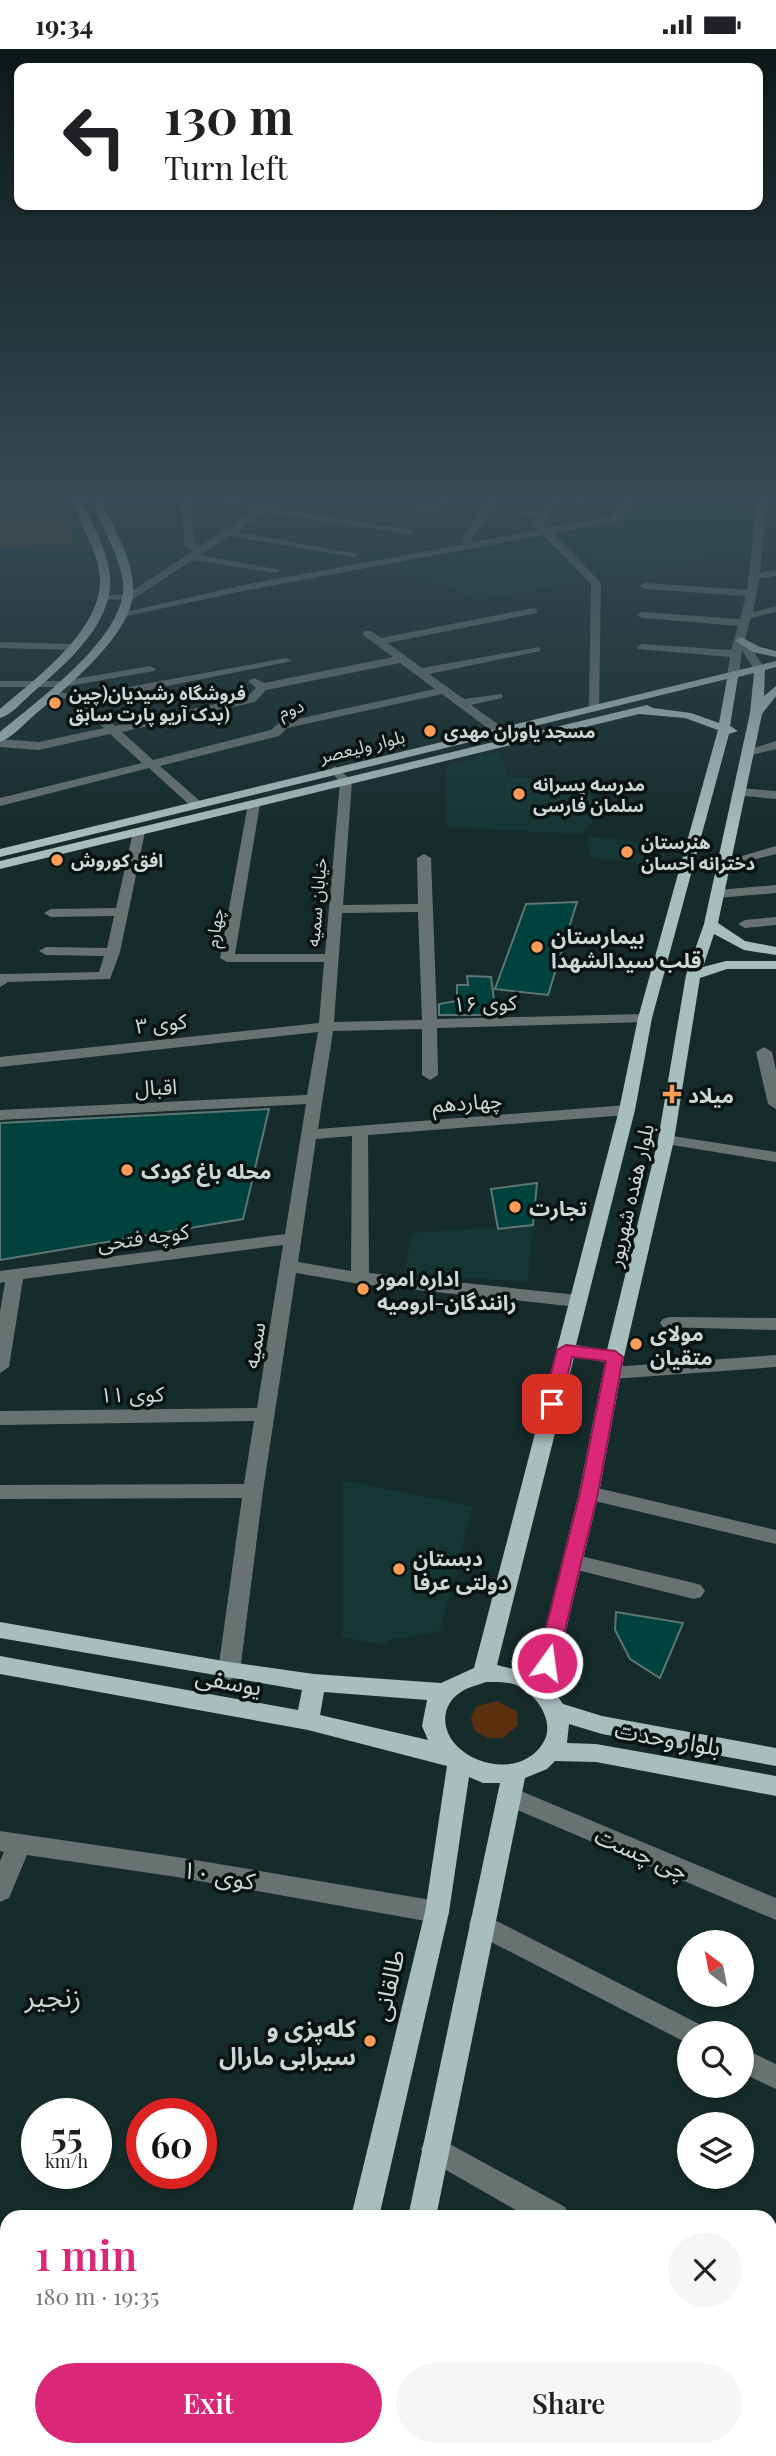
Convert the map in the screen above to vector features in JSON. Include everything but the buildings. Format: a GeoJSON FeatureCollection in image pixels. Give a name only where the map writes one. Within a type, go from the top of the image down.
{"type":"FeatureCollection","features":[{"type":"Feature","properties":{"kind":"main road"},"geometry":{"type":"LineString","coordinates":[[0,715],[72,647],[97,614]]}},
{"type":"Feature","properties":{"kind":"main road"},"geometry":{"type":"LineString","coordinates":[[0,741],[59,688],[96,650],[122,614]]}},
{"type":"Feature","properties":{"kind":"main road"},"geometry":{"type":"LineString","coordinates":[[741,640],[757,650],[776,654]]}},
{"type":"Feature","properties":{"kind":"main road"},"geometry":{"type":"LineString","coordinates":[[733,681],[768,679],[776,664]]}},
{"type":"Feature","properties":{"kind":"main road","name":"بلوار هفده شهریور"},"geometry":{"type":"LineString","coordinates":[[541,1689],[589,1493],[614,1365],[666,1140],[694,975],[711,924],[751,732],[768,679]]}},
{"type":"Feature","properties":{"kind":"main road","name":"بلوار ولیعصر"},"geometry":{"type":"LineString","coordinates":[[0,865],[254,803],[498,730],[595,707],[733,681]]}},
{"type":"Feature","properties":{"kind":"main road","name":"بلوار ولیعصر"},"geometry":{"type":"LineString","coordinates":[[0,853],[197,805],[638,710],[733,681]]}},
{"type":"Feature","properties":{"kind":"main road","name":"بلوار هفده شهریور"},"geometry":{"type":"LineString","coordinates":[[484,1673],[627,1110],[645,1018],[724,730],[733,681]]}},
{"type":"Feature","properties":{"kind":"main road"},"geometry":{"type":"LineString","coordinates":[[638,710],[688,715],[724,730],[751,732]]}},
{"type":"Feature","properties":{"kind":"main road"},"geometry":{"type":"LineString","coordinates":[[711,924],[725,938],[744,946],[776,951]]}},
{"type":"Feature","properties":{"kind":"main road"},"geometry":{"type":"LineString","coordinates":[[694,975],[726,965],[776,965]]}},
{"type":"Feature","properties":{"kind":"main road"},"geometry":{"type":"LineString","coordinates":[[566,1350],[614,1365]]}},
{"type":"Feature","properties":{"kind":"main road","name":"یوسفی"},"geometry":{"type":"LineString","coordinates":[[0,1630],[229,1671],[314,1683],[444,1692]]}},
{"type":"Feature","properties":{"kind":"main road","name":"یوسفی"},"geometry":{"type":"LineString","coordinates":[[0,1665],[308,1720],[452,1759]]}},
{"type":"Feature","properties":{"kind":"main road"},"geometry":{"type":"LineString","coordinates":[[423,2210],[512,1784],[550,1752],[559,1731],[557,1711],[541,1689],[524,1679],[505,1674],[484,1673],[455,1683],[444,1692],[432,1716],[432,1729],[452,1759],[512,1784]]}},
{"type":"Feature","properties":{"kind":"main road"},"geometry":{"type":"LineString","coordinates":[[308,1720],[314,1683]]}},
{"type":"Feature","properties":{"kind":"main road","name":"بلوار وحدت"},"geometry":{"type":"LineString","coordinates":[[557,1711],[602,1725],[776,1757]]}},
{"type":"Feature","properties":{"kind":"main road","name":"بلوار وحدت"},"geometry":{"type":"LineString","coordinates":[[550,1752],[596,1753],[776,1786]]}},
{"type":"Feature","properties":{"kind":"main road","name":"طالقانی"},"geometry":{"type":"LineString","coordinates":[[367,2210],[437,1912],[452,1759]]}},
{"type":"Feature","properties":{"kind":"street"},"geometry":{"type":"LineString","coordinates":[[379,642],[516,614]]}},
{"type":"Feature","properties":{"kind":"street"},"geometry":{"type":"LineString","coordinates":[[595,707],[596,614]]}},
{"type":"Feature","properties":{"kind":"street"},"geometry":{"type":"LineString","coordinates":[[733,681],[734,654],[741,640],[747,614]]}},
{"type":"Feature","properties":{"kind":"street"},"geometry":{"type":"LineString","coordinates":[[642,615],[746,620],[761,614]]}},
{"type":"Feature","properties":{"kind":"street"},"geometry":{"type":"LineString","coordinates":[[367,633],[498,730]]}},
{"type":"Feature","properties":{"kind":"street"},"geometry":{"type":"LineString","coordinates":[[741,640],[768,679]]}},
{"type":"Feature","properties":{"kind":"street"},"geometry":{"type":"LineString","coordinates":[[0,645],[72,647]]}},
{"type":"Feature","properties":{"kind":"street"},"geometry":{"type":"LineString","coordinates":[[642,647],[734,654]]}},
{"type":"Feature","properties":{"kind":"street"},"geometry":{"type":"LineString","coordinates":[[420,672],[536,649]]}},
{"type":"Feature","properties":{"kind":"street"},"geometry":{"type":"LineString","coordinates":[[0,741],[39,746],[251,700],[262,687],[402,659]]}},
{"type":"Feature","properties":{"kind":"street"},"geometry":{"type":"LineString","coordinates":[[79,700],[286,661]]}},
{"type":"Feature","properties":{"kind":"street"},"geometry":{"type":"LineString","coordinates":[[59,688],[150,669]]}},
{"type":"Feature","properties":{"kind":"street"},"geometry":{"type":"LineString","coordinates":[[240,670],[262,687]]}},
{"type":"Feature","properties":{"kind":"street"},"geometry":{"type":"LineString","coordinates":[[0,684],[36,683],[59,688],[79,700],[197,805]]}},
{"type":"Feature","properties":{"kind":"street","name":"دوم"},"geometry":{"type":"LineString","coordinates":[[0,802],[275,733],[283,725],[444,690]]}},
{"type":"Feature","properties":{"kind":"street"},"geometry":{"type":"LineString","coordinates":[[462,703],[498,696]]}},
{"type":"Feature","properties":{"kind":"street"},"geometry":{"type":"LineString","coordinates":[[747,752],[776,745]]}},
{"type":"Feature","properties":{"kind":"street","name":"خیابان سمیه"},"geometry":{"type":"LineString","coordinates":[[326,1027],[341,776]]}},
{"type":"Feature","properties":{"kind":"street"},"geometry":{"type":"LineString","coordinates":[[738,792],[776,795]]}},
{"type":"Feature","properties":{"kind":"street","name":"چهارم"},"geometry":{"type":"LineString","coordinates":[[254,803],[228,958],[331,958]]}},
{"type":"Feature","properties":{"kind":"street"},"geometry":{"type":"LineString","coordinates":[[0,983],[3,978],[104,977],[113,952],[139,832]]}},
{"type":"Feature","properties":{"kind":"street"},"geometry":{"type":"LineString","coordinates":[[725,863],[776,850]]}},
{"type":"Feature","properties":{"kind":"street"},"geometry":{"type":"LineString","coordinates":[[424,858],[430,1075]]}},
{"type":"Feature","properties":{"kind":"street"},"geometry":{"type":"LineString","coordinates":[[717,894],[776,889]]}},
{"type":"Feature","properties":{"kind":"street"},"geometry":{"type":"LineString","coordinates":[[334,909],[425,908]]}},
{"type":"Feature","properties":{"kind":"street"},"geometry":{"type":"LineString","coordinates":[[51,913],[122,912]]}},
{"type":"Feature","properties":{"kind":"street"},"geometry":{"type":"LineString","coordinates":[[745,923],[776,921]]}},
{"type":"Feature","properties":{"kind":"street"},"geometry":{"type":"LineString","coordinates":[[46,951],[113,952]]}},
{"type":"Feature","properties":{"kind":"street","name":"کوی ۱۶"},"geometry":{"type":"LineString","coordinates":[[326,1027],[645,1018]]}},
{"type":"Feature","properties":{"kind":"street","name":"کوی ۳"},"geometry":{"type":"LineString","coordinates":[[0,1062],[326,1027]]}},
{"type":"Feature","properties":{"kind":"street","name":"سمیه"},"geometry":{"type":"LineString","coordinates":[[229,1671],[253,1491],[326,1027]]}},
{"type":"Feature","properties":{"kind":"street"},"geometry":{"type":"LineString","coordinates":[[764,1052],[776,1104]]}},
{"type":"Feature","properties":{"kind":"street","name":"اقبال"},"geometry":{"type":"LineString","coordinates":[[0,1115],[314,1099]]}},
{"type":"Feature","properties":{"kind":"street","name":"چهاردهم"},"geometry":{"type":"LineString","coordinates":[[309,1135],[627,1110]]}},
{"type":"Feature","properties":{"kind":"street"},"geometry":{"type":"LineString","coordinates":[[360,1129],[360,1278]]}},
{"type":"Feature","properties":{"kind":"street"},"geometry":{"type":"LineString","coordinates":[[666,1140],[776,1157]]}},
{"type":"Feature","properties":{"kind":"street","name":"کوچه فتحی"},"geometry":{"type":"LineString","coordinates":[[8,1277],[293,1238]]}},
{"type":"Feature","properties":{"kind":"street"},"geometry":{"type":"LineString","coordinates":[[288,1266],[360,1278],[578,1301]]}},
{"type":"Feature","properties":{"kind":"street"},"geometry":{"type":"LineString","coordinates":[[0,1367],[8,1277]]}},
{"type":"Feature","properties":{"kind":"street"},"geometry":{"type":"LineString","coordinates":[[669,1323],[776,1324]]}},
{"type":"Feature","properties":{"kind":"street"},"geometry":{"type":"LineString","coordinates":[[614,1365],[776,1361]]}},
{"type":"Feature","properties":{"kind":"street","name":"کوی ۱۱"},"geometry":{"type":"LineString","coordinates":[[0,1418],[265,1414]]}},
{"type":"Feature","properties":{"kind":"street"},"geometry":{"type":"LineString","coordinates":[[0,1492],[253,1491]]}},
{"type":"Feature","properties":{"kind":"street"},"geometry":{"type":"LineString","coordinates":[[589,1493],[776,1537]]}},
{"type":"Feature","properties":{"kind":"street"},"geometry":{"type":"LineString","coordinates":[[572,1562],[694,1591]]}},
{"type":"Feature","properties":{"kind":"street","name":"چی چست"},"geometry":{"type":"LineString","coordinates":[[512,1784],[776,1909]]}},
{"type":"Feature","properties":{"kind":"street"},"geometry":{"type":"LineString","coordinates":[[0,1891],[9,1842]]}},
{"type":"Feature","properties":{"kind":"street","name":"کوی ۱۰"},"geometry":{"type":"LineString","coordinates":[[9,1842],[177,1867],[437,1912]]}},
{"type":"Feature","properties":{"kind":"street"},"geometry":{"type":"LineString","coordinates":[[481,1924],[677,2025]]}},
{"type":"Feature","properties":{"kind":"street"},"geometry":{"type":"LineString","coordinates":[[754,2066],[776,2077]]}},
{"type":"Feature","properties":{"kind":"street"},"geometry":{"type":"LineString","coordinates":[[435,2149],[543,2210]]}},
{"type":"Feature","properties":{"kind":"shaded area","name":"مدرسه پسرانه سلمان فارسی"},"geometry":{"type":"Polygon","coordinates":[[[499,752],[508,777],[579,784],[603,804],[582,834],[447,827],[447,765],[499,752]]]}},
{"type":"Feature","properties":{"kind":"shaded area","name":"هنرستان دخترانه احسان"},"geometry":{"type":"Polygon","coordinates":[[[587,836],[667,845],[660,866],[590,858],[587,836]]]}},
{"type":"Feature","properties":{"kind":"shaded area"},"geometry":{"type":"Polygon","coordinates":[[[533,1225],[528,1282],[404,1274],[412,1233],[533,1225]]]}},
{"type":"Feature","properties":{"kind":"shaded area","name":"دبستان دولتی عرفا"},"geometry":{"type":"Polygon","coordinates":[[[342,1480],[473,1506],[440,1631],[391,1640],[383,1645],[342,1637],[342,1480]]]}},
{"type":"Feature","properties":{"kind":"shaded area"},"geometry":{"type":"Polygon","coordinates":[[[498,1701],[517,1712],[518,1725],[503,1738],[487,1738],[474,1730],[471,1717],[477,1706],[498,1701]]]}},
{"type":"Feature","properties":{"kind":"place","name":"فروشگاه رشیدیان(چین یدک آریو پارت سابق)"},"geometry":{"type":"Point","coordinates":[55,703]}},
{"type":"Feature","properties":{"kind":"place","name":"مسجد یاوران مهدی"},"geometry":{"type":"Point","coordinates":[430,731]}},
{"type":"Feature","properties":{"kind":"place","name":"مدرسه پسرانه سلمان فارسی"},"geometry":{"type":"Point","coordinates":[519,794]}},
{"type":"Feature","properties":{"kind":"place","name":"هنرستان دخترانه احسان"},"geometry":{"type":"Point","coordinates":[627,852]}},
{"type":"Feature","properties":{"kind":"place","name":"افق کوروش"},"geometry":{"type":"Point","coordinates":[57,860]}},
{"type":"Feature","properties":{"kind":"place","name":"بیمارستان قلب سیدالشهدا"},"geometry":{"type":"Point","coordinates":[537,947]}},
{"type":"Feature","properties":{"kind":"place","name":"میلاد"},"geometry":{"type":"Point","coordinates":[672,1094]}},
{"type":"Feature","properties":{"kind":"place","name":"محله باغ کودک"},"geometry":{"type":"Point","coordinates":[127,1170]}},
{"type":"Feature","properties":{"kind":"place","name":"تجارت"},"geometry":{"type":"Point","coordinates":[515,1207]}},
{"type":"Feature","properties":{"kind":"place","name":"اداره امور رانندگان-ارومیه"},"geometry":{"type":"Point","coordinates":[363,1289]}},
{"type":"Feature","properties":{"kind":"place","name":"مولای متقیان"},"geometry":{"type":"Point","coordinates":[636,1344]}},
{"type":"Feature","properties":{"kind":"place","name":"دبستان دولتی عرفا"},"geometry":{"type":"Point","coordinates":[399,1569]}},
{"type":"Feature","properties":{"kind":"place","name":"کله‌پزی و سیرابی مارال"},"geometry":{"type":"Point","coordinates":[370,2041]}},
{"type":"Feature","properties":{"kind":"district","name":"زنجیر"},"geometry":{"type":"Point","coordinates":[53,1995]}},
{"type":"Feature","properties":{"kind":"route"},"geometry":{"type":"LineString","coordinates":[[547,1663],[589,1493],[606,1416],[615,1357],[566,1350],[552,1404]]}}]}
